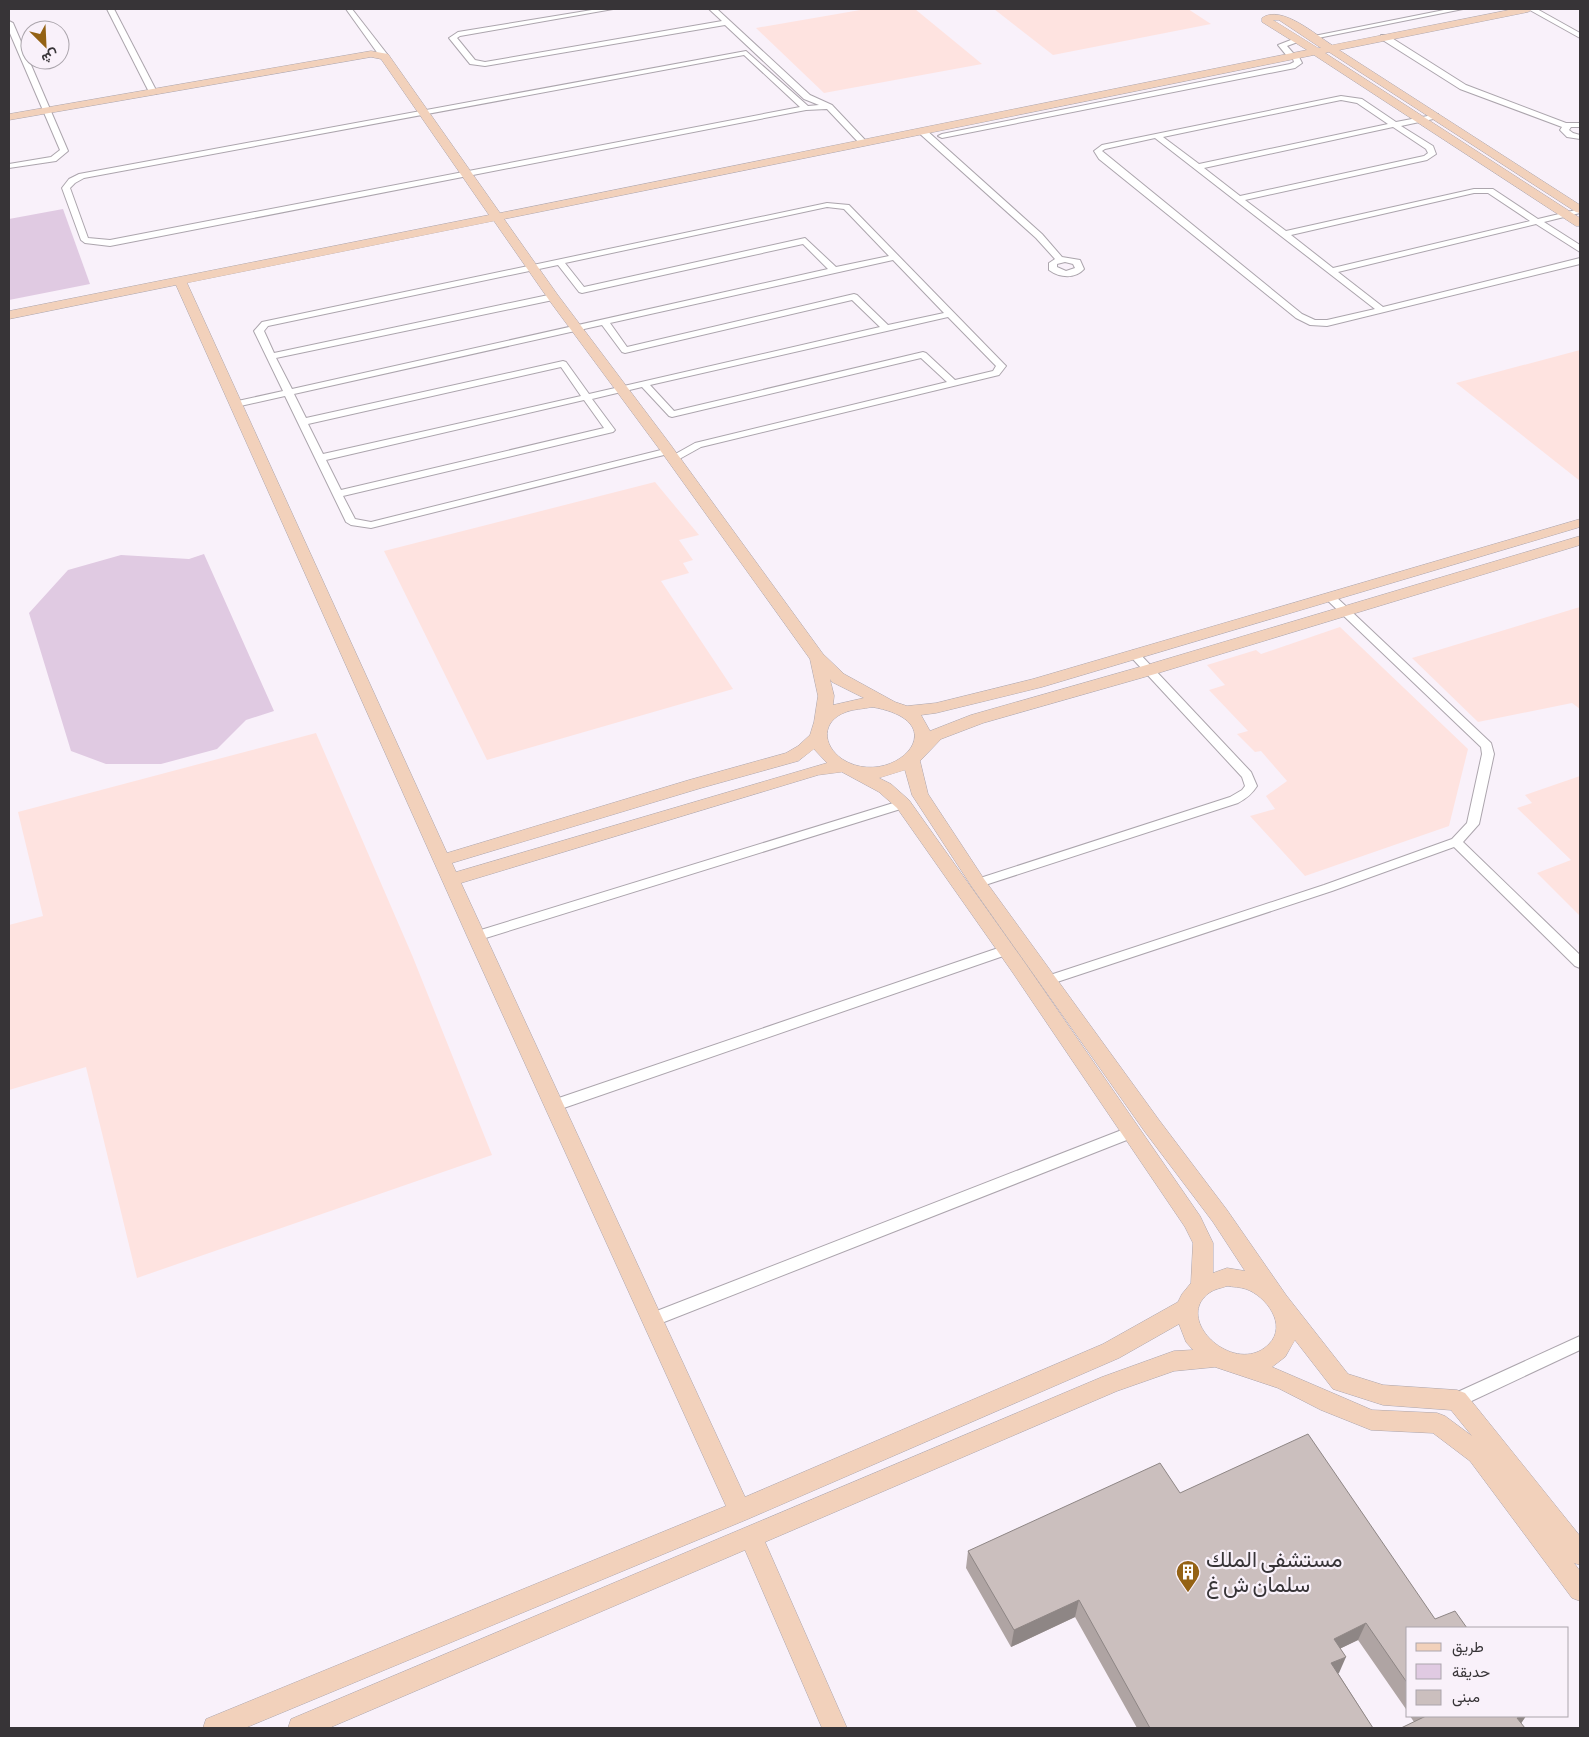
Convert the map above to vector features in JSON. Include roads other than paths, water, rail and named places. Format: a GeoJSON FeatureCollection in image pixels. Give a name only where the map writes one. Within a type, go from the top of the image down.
{"type":"FeatureCollection","features":[{"type":"Feature","properties":{"kind":"street"},"geometry":{"type":"LineString","coordinates":[[110,9],[153,92]]}},
{"type":"Feature","properties":{"kind":"street"},"geometry":{"type":"LineString","coordinates":[[300,1728],[1110,1384],[1174,1361],[1226,1360],[1250,1363],[1265,1360],[1277,1352],[1284,1341],[1287,1328],[1285,1314],[1278,1302],[1220,1216],[1152,1126],[978,883],[920,795],[916,756],[924,741],[922,730],[916,720],[906,711],[888,704],[838,678],[816,657],[669,452],[578,328],[552,297],[497,216],[349,9]]}},
{"type":"Feature","properties":{"kind":"street"},"geometry":{"type":"LineString","coordinates":[[609,9],[458,34],[453,38],[473,62],[485,64],[728,22]]}},
{"type":"Feature","properties":{"kind":"street"},"geometry":{"type":"LineString","coordinates":[[713,9],[807,98],[829,107],[863,142]]}},
{"type":"Feature","properties":{"kind":"street"},"geometry":{"type":"LineString","coordinates":[[1317,44],[1459,9]]}},
{"type":"Feature","properties":{"kind":"street"},"geometry":{"type":"LineString","coordinates":[[9,315],[922,131],[1317,44],[1488,9]]}},
{"type":"Feature","properties":{"kind":"street"},"geometry":{"type":"LineString","coordinates":[[1330,49],[1528,9]]}},
{"type":"Feature","properties":{"kind":"street"},"geometry":{"type":"LineString","coordinates":[[1532,9],[1580,36]]}},
{"type":"Feature","properties":{"kind":"street"},"geometry":{"type":"LineString","coordinates":[[1580,210],[1330,49],[1317,44],[1299,40],[1266,20],[1270,16],[1280,17],[1317,44],[1422,119],[1580,223]]}},
{"type":"Feature","properties":{"kind":"street"},"geometry":{"type":"LineString","coordinates":[[9,23],[64,151],[53,159],[9,166]]}},
{"type":"Feature","properties":{"kind":"street"},"geometry":{"type":"LineString","coordinates":[[1384,38],[1463,87],[1566,126],[1580,125]]}},
{"type":"Feature","properties":{"kind":"street"},"geometry":{"type":"LineString","coordinates":[[942,136],[1292,66],[1298,63],[1282,46],[1299,40]]}},
{"type":"Feature","properties":{"kind":"street"},"geometry":{"type":"LineString","coordinates":[[754,47],[746,53],[82,176],[72,181],[66,188],[85,240],[110,243],[806,108],[829,107]]}},
{"type":"Feature","properties":{"kind":"street"},"geometry":{"type":"LineString","coordinates":[[746,53],[806,108]]}},
{"type":"Feature","properties":{"kind":"street"},"geometry":{"type":"LineString","coordinates":[[9,117],[372,54],[384,56]]}},
{"type":"Feature","properties":{"kind":"street"},"geometry":{"type":"LineString","coordinates":[[1240,200],[1427,158],[1432,154],[1430,148],[1359,101],[1341,98],[1102,147],[1098,151],[1299,316],[1313,323],[1327,323],[1580,261]]}},
{"type":"Feature","properties":{"kind":"street"},"geometry":{"type":"LineString","coordinates":[[1198,167],[1435,116]]}},
{"type":"Feature","properties":{"kind":"street"},"geometry":{"type":"LineString","coordinates":[[1566,126],[1564,130],[1567,133],[1580,137]]}},
{"type":"Feature","properties":{"kind":"street"},"geometry":{"type":"LineString","coordinates":[[922,131],[1039,236],[1060,260]]}},
{"type":"Feature","properties":{"kind":"street"},"geometry":{"type":"LineString","coordinates":[[1156,136],[1382,310]]}},
{"type":"Feature","properties":{"kind":"street"},"geometry":{"type":"LineString","coordinates":[[1285,234],[1474,190],[1490,191],[1498,195],[1580,249]]}},
{"type":"Feature","properties":{"kind":"street"},"geometry":{"type":"LineString","coordinates":[[827,205],[846,207],[1001,366],[996,373],[371,525],[351,522],[259,331],[266,324],[532,268],[827,205]]}},
{"type":"Feature","properties":{"kind":"street"},"geometry":{"type":"LineString","coordinates":[[1332,271],[1568,215],[1580,210]]}},
{"type":"Feature","properties":{"kind":"street"},"geometry":{"type":"LineString","coordinates":[[560,262],[582,290],[805,241],[834,270]]}},
{"type":"Feature","properties":{"kind":"street"},"geometry":{"type":"LineString","coordinates":[[236,404],[894,257]]}},
{"type":"Feature","properties":{"kind":"street"},"geometry":{"type":"LineString","coordinates":[[180,280],[452,879],[476,936],[654,1319],[681,1383],[740,1511]]}},
{"type":"Feature","properties":{"kind":"street"},"geometry":{"type":"LineString","coordinates":[[271,356],[552,297]]}},
{"type":"Feature","properties":{"kind":"street"},"geometry":{"type":"LineString","coordinates":[[604,322],[625,350],[854,298],[886,328]]}},
{"type":"Feature","properties":{"kind":"street"},"geometry":{"type":"LineString","coordinates":[[320,458],[950,314]]}},
{"type":"Feature","properties":{"kind":"street"},"geometry":{"type":"LineString","coordinates":[[644,384],[672,414],[923,355],[953,383]]}},
{"type":"Feature","properties":{"kind":"street"},"geometry":{"type":"LineString","coordinates":[[303,422],[563,364],[610,430],[338,494]]}},
{"type":"Feature","properties":{"kind":"street"},"geometry":{"type":"LineString","coordinates":[[669,452],[698,446]]}},
{"type":"Feature","properties":{"kind":"street"},"geometry":{"type":"LineString","coordinates":[[906,711],[936,708],[1036,682],[1580,524]]}},
{"type":"Feature","properties":{"kind":"street"},"geometry":{"type":"LineString","coordinates":[[452,879],[817,770],[847,768],[868,772],[884,771],[899,767],[916,756],[935,735],[977,719],[1149,670],[1580,540]]}},
{"type":"Feature","properties":{"kind":"street"},"geometry":{"type":"LineString","coordinates":[[1049,980],[1328,888],[1456,842],[1473,824],[1488,754],[1487,746],[1330,596]]}},
{"type":"Feature","properties":{"kind":"street"},"geometry":{"type":"LineString","coordinates":[[978,883],[1234,800],[1246,794],[1251,786],[1248,775],[1134,654]]}},
{"type":"Feature","properties":{"kind":"street"},"geometry":{"type":"LineString","coordinates":[[816,657],[826,696],[819,730],[819,746],[825,755],[885,788],[903,804],[1007,950],[1193,1222],[1203,1243],[1202,1285]]}},
{"type":"Feature","properties":{"kind":"street"},"geometry":{"type":"LineString","coordinates":[[443,860],[695,784],[792,757],[804,750],[830,713],[850,705],[872,702],[888,704]]}},
{"type":"Feature","properties":{"kind":"street"},"geometry":{"type":"LineString","coordinates":[[476,936],[903,804]]}},
{"type":"Feature","properties":{"kind":"street"},"geometry":{"type":"LineString","coordinates":[[1456,842],[1580,963]]}},
{"type":"Feature","properties":{"kind":"street"},"geometry":{"type":"LineString","coordinates":[[555,1105],[1007,950]]}},
{"type":"Feature","properties":{"kind":"street"},"geometry":{"type":"LineString","coordinates":[[654,1319],[1132,1132]]}},
{"type":"Feature","properties":{"kind":"street"},"geometry":{"type":"LineString","coordinates":[[1580,1344],[1457,1400],[1383,1396],[1341,1382],[1278,1302],[1268,1291],[1256,1284],[1228,1277],[1214,1280],[1202,1285],[1192,1295],[1187,1308],[1187,1322],[1193,1336],[1203,1348],[1226,1360],[1285,1381],[1329,1403],[1371,1420],[1437,1423],[1478,1454],[1580,1590]]}},
{"type":"Feature","properties":{"kind":"street"},"geometry":{"type":"LineString","coordinates":[[215,1728],[740,1511],[1111,1351],[1187,1308]]}},
{"type":"Feature","properties":{"kind":"street"},"geometry":{"type":"LineString","coordinates":[[1457,1400],[1580,1554]]}},
{"type":"Feature","properties":{"kind":"street"},"geometry":{"type":"LineString","coordinates":[[751,1536],[835,1728]]}},
{"type":"Feature","properties":{"kind":"place","name":"مستشفى الملك سلمان ش غ"},"geometry":{"type":"Point","coordinates":[1188,1593]}}]}
